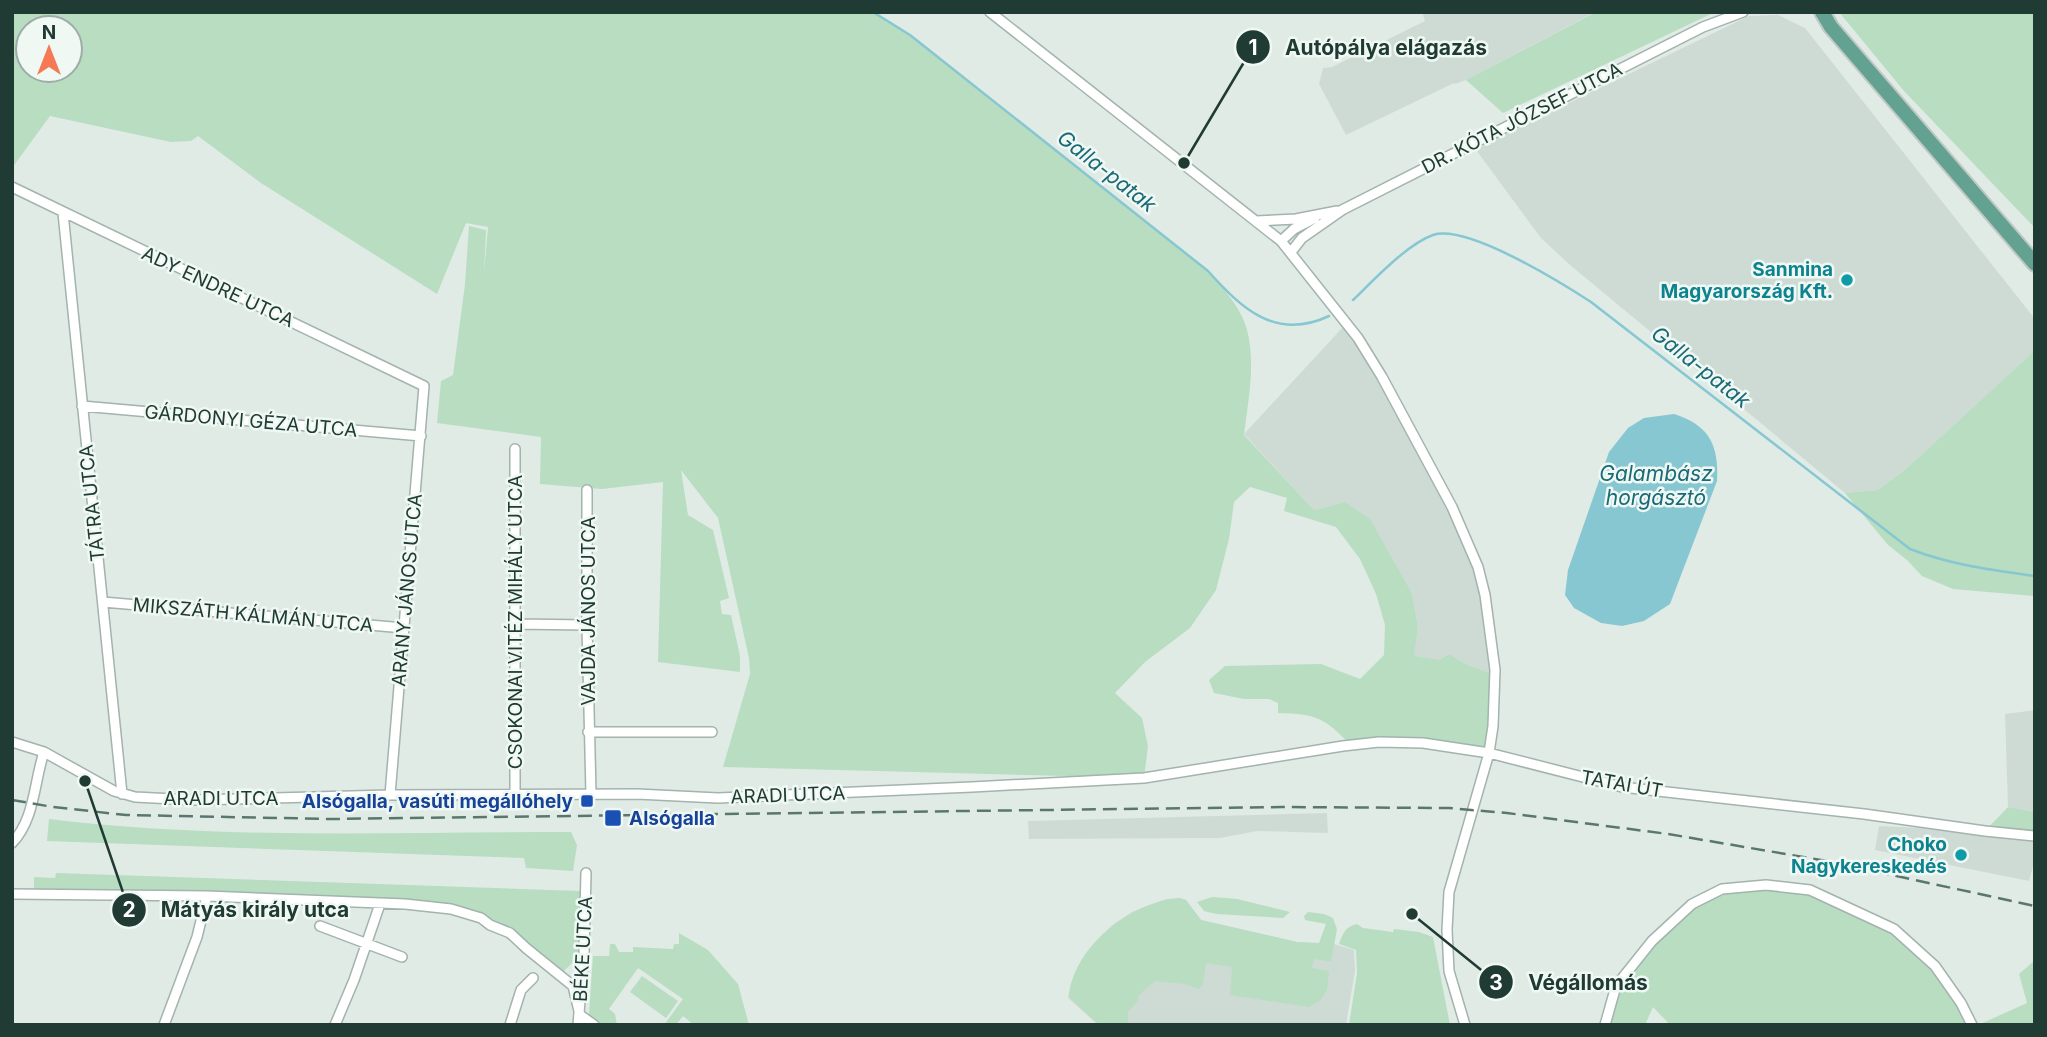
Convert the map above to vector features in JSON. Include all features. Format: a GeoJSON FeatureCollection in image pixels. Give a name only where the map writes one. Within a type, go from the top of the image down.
{"type":"FeatureCollection","features":[{"type":"Feature","properties":{"kind":"main road"},"geometry":{"type":"LineString","coordinates":[[1809,12],[1831,27]]}},
{"type":"Feature","properties":{"kind":"main road"},"geometry":{"type":"LineString","coordinates":[[1822,12],[1831,27],[2035,264]]}},
{"type":"Feature","properties":{"kind":"street"},"geometry":{"type":"LineString","coordinates":[[990,12],[1281,241],[1339,312],[1382,377],[1452,507],[1478,567],[1489,616],[1495,670],[1489,753],[1449,892],[1449,971],[1465,1025]]}},
{"type":"Feature","properties":{"kind":"street"},"geometry":{"type":"LineString","coordinates":[[1703,27],[1725,12]]}},
{"type":"Feature","properties":{"kind":"street"},"geometry":{"type":"LineString","coordinates":[[1703,27],[1743,12]]}},
{"type":"Feature","properties":{"kind":"street","name":"DR. KÓTA JÓZSEF UTCA"},"geometry":{"type":"LineString","coordinates":[[1291,252],[1302,238],[1342,210],[1703,27]]}},
{"type":"Feature","properties":{"kind":"street","name":"ADY ENDRE UTCA"},"geometry":{"type":"LineString","coordinates":[[12,187],[424,386]]}},
{"type":"Feature","properties":{"kind":"street","name":"DR. KÓTA JÓZSEF UTCA"},"geometry":{"type":"LineString","coordinates":[[1257,221],[1342,210]]}},
{"type":"Feature","properties":{"kind":"street","name":"TÁTRA UTCA"},"geometry":{"type":"LineString","coordinates":[[62,213],[122,794]]}},
{"type":"Feature","properties":{"kind":"street","name":"DR. KÓTA JÓZSEF UTCA"},"geometry":{"type":"LineString","coordinates":[[1281,241],[1294,229],[1322,214]]}},
{"type":"Feature","properties":{"kind":"street","name":"ARANY JÁNOS UTCA"},"geometry":{"type":"LineString","coordinates":[[390,795],[424,386]]}},
{"type":"Feature","properties":{"kind":"street","name":"GÁRDONYI GÉZA UTCA"},"geometry":{"type":"LineString","coordinates":[[82,406],[421,436]]}},
{"type":"Feature","properties":{"kind":"street","name":"CSOKONAI VITÉZ MIHÁLY UTCA"},"geometry":{"type":"LineString","coordinates":[[515,449],[515,795]]}},
{"type":"Feature","properties":{"kind":"street","name":"VAJDA JÁNOS UTCA"},"geometry":{"type":"LineString","coordinates":[[587,490],[588,732],[591,794]]}},
{"type":"Feature","properties":{"kind":"street","name":"MIKSZÁTH KÁLMÁN UTCA"},"geometry":{"type":"LineString","coordinates":[[103,602],[404,628]]}},
{"type":"Feature","properties":{"kind":"street"},"geometry":{"type":"LineString","coordinates":[[516,624],[587,625]]}},
{"type":"Feature","properties":{"kind":"street","name":"VAJDA JÁNOS UTCA"},"geometry":{"type":"LineString","coordinates":[[588,732],[712,732]]}},
{"type":"Feature","properties":{"kind":"street","name":"ARADI UTCA"},"geometry":{"type":"LineString","coordinates":[[12,742],[44,752],[122,794],[193,800],[591,794],[718,798],[1144,778],[1379,742],[1423,743],[1489,753]]}},
{"type":"Feature","properties":{"kind":"street"},"geometry":{"type":"LineString","coordinates":[[12,843],[27,822],[36,775],[44,752]]}},
{"type":"Feature","properties":{"kind":"street","name":"TATAI ÚT"},"geometry":{"type":"LineString","coordinates":[[1489,753],[1622,788],[1864,814],[2035,836]]}},
{"type":"Feature","properties":{"kind":"street","name":"BÉKE UTCA"},"geometry":{"type":"LineString","coordinates":[[579,1020],[586,873]]}},
{"type":"Feature","properties":{"kind":"street"},"geometry":{"type":"LineString","coordinates":[[1605,1025],[1616,986],[1651,941],[1692,904],[1722,889],[1766,885],[1810,890],[1894,929],[1935,966],[1961,1003],[1972,1025]]}},
{"type":"Feature","properties":{"kind":"street"},"geometry":{"type":"LineString","coordinates":[[12,894],[208,896],[451,909],[481,918],[510,933],[573,986],[579,1020],[594,1025]]}},
{"type":"Feature","properties":{"kind":"street"},"geometry":{"type":"LineString","coordinates":[[164,1025],[197,937],[208,896]]}},
{"type":"Feature","properties":{"kind":"street"},"geometry":{"type":"LineString","coordinates":[[335,1025],[380,904]]}},
{"type":"Feature","properties":{"kind":"street"},"geometry":{"type":"LineString","coordinates":[[320,926],[402,957]]}},
{"type":"Feature","properties":{"kind":"street"},"geometry":{"type":"LineString","coordinates":[[510,1025],[521,990],[533,978]]}},
{"type":"Feature","properties":{"kind":"shaded area"},"geometry":{"type":"Polygon","coordinates":[[[1422,12],[1595,12],[1466,80],[1454,83],[1346,135],[1319,84],[1323,68],[1332,67],[1425,21],[1422,12]]]}},
{"type":"Feature","properties":{"kind":"shaded area"},"geometry":{"type":"Polygon","coordinates":[[[1778,15],[1805,28],[2035,319],[2035,350],[1907,468],[1878,490],[1845,493],[1570,265],[1541,238],[1476,150],[1749,16],[1778,15]]]}},
{"type":"Feature","properties":{"kind":"shaded area"},"geometry":{"type":"Polygon","coordinates":[[[1343,327],[1362,354],[1404,427],[1466,547],[1475,572],[1486,622],[1490,673],[1449,654],[1440,661],[1413,656],[1418,627],[1412,593],[1370,520],[1345,502],[1314,510],[1244,434],[1343,327]]]}},
{"type":"Feature","properties":{"kind":"shaded area"},"geometry":{"type":"Polygon","coordinates":[[[2035,710],[2035,812],[2008,807],[2005,714],[2035,710]]]}},
{"type":"Feature","properties":{"kind":"shaded area"},"geometry":{"type":"Polygon","coordinates":[[[1327,813],[1328,833],[1257,831],[1220,838],[1029,839],[1028,821],[1327,813]]]}},
{"type":"Feature","properties":{"kind":"shaded area"},"geometry":{"type":"Polygon","coordinates":[[[1879,826],[1985,831],[2035,840],[2035,859],[2029,881],[1875,850],[1879,826]]]}},
{"type":"Feature","properties":{"kind":"shaded area"},"geometry":{"type":"Polygon","coordinates":[[[1166,899],[1186,900],[1201,920],[1297,942],[1334,944],[1354,950],[1355,971],[1346,1025],[1098,1025],[1068,998],[1071,983],[1083,961],[1111,926],[1132,912],[1166,899]]]}},
{"type":"Feature","properties":{"kind":"green space"},"geometry":{"type":"Polygon","coordinates":[[[12,12],[873,12],[910,35],[1208,271],[1225,291],[1240,313],[1250,343],[1250,382],[1244,435],[1314,510],[1345,502],[1370,519],[1412,593],[1418,627],[1414,656],[1440,660],[1449,654],[1490,673],[1493,726],[1489,753],[1423,743],[1351,745],[1319,719],[1302,714],[1278,713],[1278,703],[1269,699],[1244,699],[1214,693],[1209,680],[1225,666],[1321,664],[1360,679],[1384,655],[1385,625],[1376,594],[1360,559],[1336,527],[1284,511],[1287,498],[1250,487],[1234,502],[1229,539],[1216,590],[1190,628],[1145,662],[1115,693],[1142,718],[1148,746],[1144,778],[723,767],[750,674],[749,658],[718,518],[681,470],[688,515],[713,530],[729,598],[720,601],[722,614],[731,615],[740,656],[740,672],[658,662],[663,482],[602,489],[540,484],[541,437],[437,423],[441,381],[453,375],[465,284],[469,226],[486,230],[484,273],[488,227],[466,223],[437,294],[261,183],[198,136],[191,141],[171,142],[50,116],[12,168],[12,12]]]}},
{"type":"Feature","properties":{"kind":"green space"},"geometry":{"type":"Polygon","coordinates":[[[1596,12],[1715,12],[1503,113],[1466,80],[1596,12]]]}},
{"type":"Feature","properties":{"kind":"green space"},"geometry":{"type":"Polygon","coordinates":[[[1839,12],[2035,12],[2035,228],[1904,91],[1839,12]]]}},
{"type":"Feature","properties":{"kind":"green space"},"geometry":{"type":"Polygon","coordinates":[[[2035,350],[2035,596],[1953,589],[1922,576],[1888,545],[1845,493],[1878,490],[1907,468],[2035,350]]]}},
{"type":"Feature","properties":{"kind":"green space"},"geometry":{"type":"Polygon","coordinates":[[[2008,807],[2035,812],[2035,840],[1985,831],[2008,807]]]}},
{"type":"Feature","properties":{"kind":"green space"},"geometry":{"type":"Polygon","coordinates":[[[49,819],[114,826],[244,832],[571,832],[577,845],[573,871],[526,868],[524,858],[47,841],[49,819]]]}},
{"type":"Feature","properties":{"kind":"green space"},"geometry":{"type":"Polygon","coordinates":[[[56,873],[580,891],[592,898],[588,951],[560,975],[526,948],[490,925],[428,906],[34,895],[34,877],[55,878],[56,873]]]}},
{"type":"Feature","properties":{"kind":"green space"},"geometry":{"type":"Polygon","coordinates":[[[1766,885],[1810,890],[1894,929],[1935,966],[1972,1025],[1670,1025],[1653,1007],[1645,1025],[1605,1025],[1616,986],[1652,941],[1692,904],[1722,889],[1766,885]]]}},
{"type":"Feature","properties":{"kind":"green space"},"geometry":{"type":"Polygon","coordinates":[[[1212,897],[1237,899],[1290,912],[1283,918],[1204,911],[1197,902],[1212,897]]]}},
{"type":"Feature","properties":{"kind":"green space"},"geometry":{"type":"Polygon","coordinates":[[[1180,898],[1186,900],[1201,920],[1297,942],[1319,943],[1326,924],[1305,920],[1304,916],[1308,912],[1333,918],[1337,929],[1331,962],[1314,959],[1312,968],[1329,971],[1327,990],[1321,1000],[1309,1007],[1230,995],[1232,967],[1206,963],[1203,984],[1199,989],[1185,984],[1155,981],[1139,995],[1137,1002],[1128,1012],[1128,1025],[1099,1025],[1069,997],[1081,961],[1093,944],[1124,917],[1161,901],[1180,898]]]}},
{"type":"Feature","properties":{"kind":"green space"},"geometry":{"type":"Polygon","coordinates":[[[1357,924],[1363,928],[1419,932],[1433,937],[1450,1025],[1349,1025],[1357,973],[1356,950],[1339,944],[1345,931],[1357,924]]]}},
{"type":"Feature","properties":{"kind":"green space"},"geometry":{"type":"Polygon","coordinates":[[[679,933],[708,950],[738,984],[749,1025],[694,1025],[683,1016],[676,1025],[664,1025],[683,999],[638,968],[609,1009],[615,1014],[617,1025],[601,1025],[589,1014],[593,956],[609,956],[610,944],[615,944],[619,952],[633,952],[633,947],[673,949],[674,944],[679,944],[679,933]]]}},
{"type":"Feature","properties":{"kind":"green space"},"geometry":{"type":"Polygon","coordinates":[[[2035,960],[2035,1025],[1978,1025],[2027,1003],[2019,974],[2035,960]]]}},
{"type":"Feature","properties":{"kind":"green space"},"geometry":{"type":"Polygon","coordinates":[[[642,976],[678,1001],[666,1018],[630,992],[642,976]]]}},
{"type":"Feature","properties":{"kind":"water","name":"Galambász horgásztó"},"geometry":{"type":"Polygon","coordinates":[[[1674,414],[1696,424],[1709,438],[1716,457],[1717,481],[1670,604],[1644,621],[1622,626],[1601,623],[1574,608],[1565,595],[1568,570],[1609,452],[1628,428],[1644,418],[1674,414]]]}},
{"type":"Feature","properties":{"kind":"waterway","name":"Galla-patak"},"geometry":{"type":"LineString","coordinates":[[873,12],[910,35],[1208,271],[1247,309],[1276,323],[1293,325],[1310,323],[1329,316]]}},
{"type":"Feature","properties":{"kind":"waterway","name":"Galla-patak"},"geometry":{"type":"LineString","coordinates":[[1353,300],[1412,246],[1433,235],[1448,234],[1490,246],[1536,269],[1591,302],[1910,549],[1956,563],[2035,576]]}},
{"type":"Feature","properties":{"kind":"railway"},"geometry":{"type":"LineString","coordinates":[[12,800],[126,815],[331,819],[1282,807],[1449,808],[1668,834],[1827,861],[2035,906]]}},
{"type":"Feature","properties":{"kind":"place","name":"Autópálya elágazás"},"geometry":{"type":"Point","coordinates":[1184,163]}},
{"type":"Feature","properties":{"kind":"place","name":"Sanmina Magyarország Kft."},"geometry":{"type":"Point","coordinates":[1847,280]}},
{"type":"Feature","properties":{"kind":"place","name":"Mátyás király utca"},"geometry":{"type":"Point","coordinates":[85,781]}},
{"type":"Feature","properties":{"kind":"place","name":"Alsógalla, vasúti megállóhely"},"geometry":{"type":"Point","coordinates":[587,801]}},
{"type":"Feature","properties":{"kind":"place","name":"Alsógalla"},"geometry":{"type":"Point","coordinates":[613,818]}},
{"type":"Feature","properties":{"kind":"place","name":"Choko Nagykereskedés"},"geometry":{"type":"Point","coordinates":[1961,855]}},
{"type":"Feature","properties":{"kind":"place","name":"Végállomás"},"geometry":{"type":"Point","coordinates":[1412,914]}}]}
